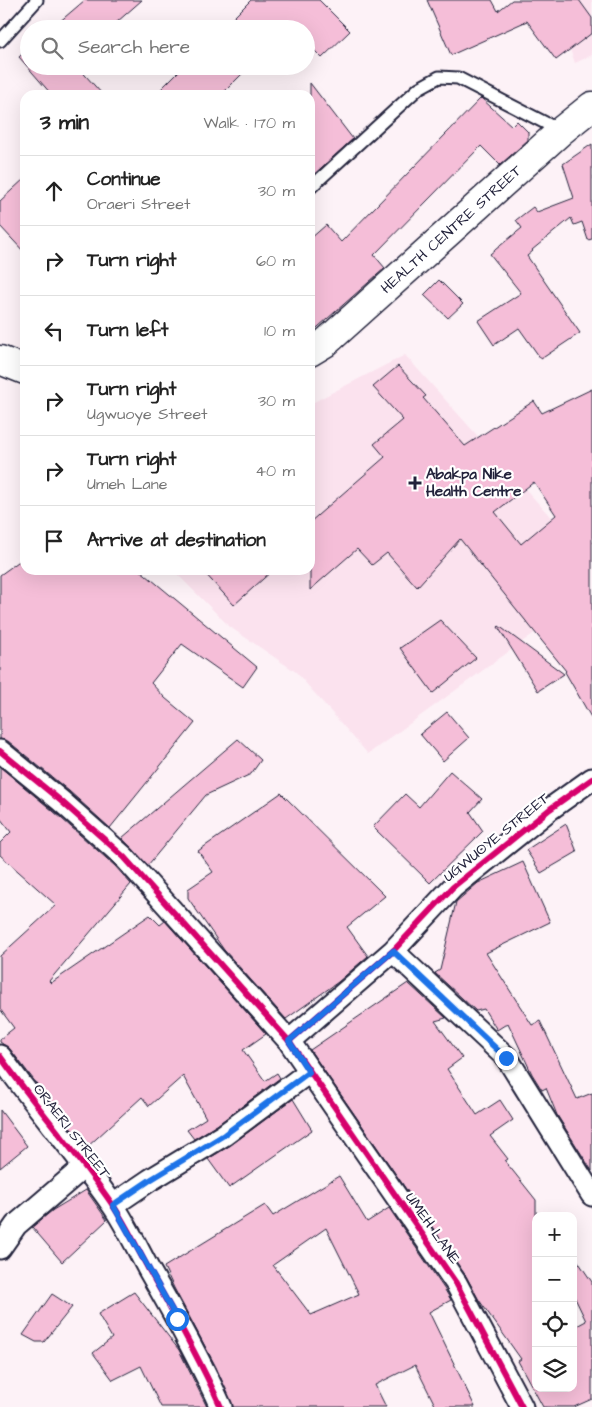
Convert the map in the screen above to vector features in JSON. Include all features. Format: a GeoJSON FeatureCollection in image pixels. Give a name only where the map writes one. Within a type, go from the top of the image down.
{"type":"FeatureCollection","features":[{"type":"Feature","properties":{"kind":"street","name":"HEALTH CENTRE STREET"},"geometry":{"type":"LineString","coordinates":[[315,349],[325,343],[561,131],[592,106]]}},
{"type":"Feature","properties":{"kind":"street"},"geometry":{"type":"LineString","coordinates":[[0,360],[20,368]]}},
{"type":"Feature","properties":{"kind":"street","name":"UMEH LANE"},"geometry":{"type":"LineString","coordinates":[[0,752],[61,801],[124,857],[289,1041],[456,1283],[522,1407]]}},
{"type":"Feature","properties":{"kind":"street","name":"UGWUOYE STREET"},"geometry":{"type":"LineString","coordinates":[[289,1041],[393,951],[453,887],[550,809],[592,779]]}},
{"type":"Feature","properties":{"kind":"street"},"geometry":{"type":"LineString","coordinates":[[393,951],[506,1058],[592,1195]]}},
{"type":"Feature","properties":{"kind":"street","name":"ORAERI STREET"},"geometry":{"type":"LineString","coordinates":[[0,1056],[113,1205],[190,1344],[221,1407]]}},
{"type":"Feature","properties":{"kind":"street"},"geometry":{"type":"LineString","coordinates":[[113,1205],[224,1135],[309,1072]]}},
{"type":"Feature","properties":{"kind":"street"},"geometry":{"type":"LineString","coordinates":[[0,1248],[16,1225],[85,1166]]}},
{"type":"Feature","properties":{"kind":"lane"},"geometry":{"type":"LineString","coordinates":[[0,41],[37,0]]}},
{"type":"Feature","properties":{"kind":"lane"},"geometry":{"type":"LineString","coordinates":[[315,183],[418,88],[439,77],[458,78],[561,131]]}},
{"type":"Feature","properties":{"kind":"shaded area"},"geometry":{"type":"Polygon","coordinates":[[[552,0],[592,0],[592,55],[575,63],[552,0]]]}},
{"type":"Feature","properties":{"kind":"shaded area","name":"Abakpa Nike Health Centre"},"geometry":{"type":"Polygon","coordinates":[[[405,355],[592,563],[592,591],[368,754],[296,672],[230,627],[178,575],[315,575],[315,401],[405,355]]]}},
{"type":"Feature","properties":{"kind":"building"},"geometry":{"type":"Polygon","coordinates":[[[85,0],[142,0],[119,20],[62,20],[85,0]]]}},
{"type":"Feature","properties":{"kind":"building"},"geometry":{"type":"Polygon","coordinates":[[[251,0],[319,0],[350,31],[322,58],[315,51],[315,20],[231,20],[251,0]]]}},
{"type":"Feature","properties":{"kind":"building"},"geometry":{"type":"Polygon","coordinates":[[[427,0],[492,0],[498,11],[512,0],[579,0],[592,18],[592,33],[556,60],[527,21],[451,55],[427,0]]]}},
{"type":"Feature","properties":{"kind":"building"},"geometry":{"type":"Polygon","coordinates":[[[35,75],[85,75],[99,90],[48,90],[35,75]]]}},
{"type":"Feature","properties":{"kind":"building"},"geometry":{"type":"Polygon","coordinates":[[[175,75],[241,75],[226,90],[160,90],[175,75]]]}},
{"type":"Feature","properties":{"kind":"building"},"geometry":{"type":"Polygon","coordinates":[[[310,83],[353,139],[315,173],[315,90],[310,90],[310,83]]]}},
{"type":"Feature","properties":{"kind":"building"},"geometry":{"type":"Polygon","coordinates":[[[481,98],[512,126],[517,121],[528,132],[528,140],[500,165],[481,146],[374,255],[385,268],[315,330],[315,235],[326,225],[341,242],[481,98]]]}},
{"type":"Feature","properties":{"kind":"building"},"geometry":{"type":"Polygon","coordinates":[[[592,144],[592,239],[588,240],[582,222],[574,225],[571,218],[527,256],[580,333],[541,359],[519,328],[494,345],[478,321],[521,293],[490,254],[522,228],[516,220],[533,207],[537,212],[574,198],[563,164],[592,144]]]}},
{"type":"Feature","properties":{"kind":"building"},"geometry":{"type":"Polygon","coordinates":[[[20,183],[20,248],[0,226],[0,201],[20,183]]]}},
{"type":"Feature","properties":{"kind":"building"},"geometry":{"type":"Polygon","coordinates":[[[439,280],[463,304],[448,318],[424,295],[439,280]]]}},
{"type":"Feature","properties":{"kind":"building"},"geometry":{"type":"Polygon","coordinates":[[[398,366],[426,396],[423,398],[465,446],[534,401],[542,413],[592,389],[592,719],[566,671],[460,539],[417,587],[387,553],[372,565],[357,549],[310,590],[310,575],[315,575],[315,518],[385,457],[374,444],[403,420],[373,387],[398,366]],[[534,482],[495,512],[521,544],[556,515],[534,482]]]}},
{"type":"Feature","properties":{"kind":"building"},"geometry":{"type":"Polygon","coordinates":[[[20,561],[20,575],[146,575],[257,667],[243,687],[182,644],[151,683],[165,698],[195,723],[110,828],[69,791],[8,741],[0,739],[0,575],[20,561]]]}},
{"type":"Feature","properties":{"kind":"building"},"geometry":{"type":"Polygon","coordinates":[[[207,575],[267,575],[234,605],[207,575]]]}},
{"type":"Feature","properties":{"kind":"building"},"geometry":{"type":"Polygon","coordinates":[[[440,620],[476,658],[433,693],[400,648],[440,620]]]}},
{"type":"Feature","properties":{"kind":"building"},"geometry":{"type":"Polygon","coordinates":[[[499,626],[564,674],[538,691],[499,626]]]}},
{"type":"Feature","properties":{"kind":"building"},"geometry":{"type":"Polygon","coordinates":[[[447,712],[469,738],[443,761],[420,734],[447,712]]]}},
{"type":"Feature","properties":{"kind":"building"},"geometry":{"type":"Polygon","coordinates":[[[238,739],[261,760],[251,774],[206,795],[148,865],[122,838],[238,739]]]}},
{"type":"Feature","properties":{"kind":"building"},"geometry":{"type":"Polygon","coordinates":[[[0,767],[115,866],[131,884],[49,981],[51,983],[150,915],[160,925],[165,921],[266,1034],[243,1050],[265,1081],[277,1073],[280,1078],[217,1125],[194,1139],[187,1130],[206,1118],[183,1076],[149,1106],[142,1097],[86,1148],[10,1049],[0,1042],[0,1039],[14,1028],[0,1009],[0,956],[56,905],[0,855],[0,843],[11,832],[0,818],[0,767]]]}},
{"type":"Feature","properties":{"kind":"building"},"geometry":{"type":"Polygon","coordinates":[[[450,771],[482,799],[470,812],[483,831],[430,883],[373,827],[405,794],[419,807],[450,771]]]}},
{"type":"Feature","properties":{"kind":"building"},"geometry":{"type":"Polygon","coordinates":[[[281,793],[385,896],[347,927],[368,956],[338,982],[286,1019],[224,950],[188,898],[188,889],[213,872],[198,851],[281,793]]]}},
{"type":"Feature","properties":{"kind":"building"},"geometry":{"type":"Polygon","coordinates":[[[566,824],[577,852],[541,873],[526,850],[566,824]]]}},
{"type":"Feature","properties":{"kind":"building"},"geometry":{"type":"Polygon","coordinates":[[[523,862],[550,922],[486,953],[532,1025],[540,1021],[577,1099],[592,1093],[592,1171],[557,1115],[546,1088],[542,1090],[532,1074],[508,1023],[497,1030],[484,1009],[476,1011],[435,973],[440,970],[456,902],[478,883],[523,862]]]}},
{"type":"Feature","properties":{"kind":"building"},"geometry":{"type":"Polygon","coordinates":[[[408,983],[446,1018],[435,1021],[462,1058],[447,1069],[477,1115],[500,1100],[513,1120],[490,1136],[508,1159],[505,1161],[536,1200],[536,1212],[532,1212],[532,1387],[518,1361],[521,1359],[310,1050],[408,983]]]}},
{"type":"Feature","properties":{"kind":"building"},"geometry":{"type":"Polygon","coordinates":[[[293,1099],[312,1130],[229,1188],[208,1159],[231,1145],[293,1099]]]}},
{"type":"Feature","properties":{"kind":"building"},"geometry":{"type":"Polygon","coordinates":[[[0,1110],[27,1146],[0,1168],[0,1110]]]}},
{"type":"Feature","properties":{"kind":"building"},"geometry":{"type":"Polygon","coordinates":[[[339,1176],[367,1222],[389,1208],[451,1300],[429,1312],[475,1407],[436,1407],[415,1365],[375,1385],[386,1407],[233,1407],[216,1367],[164,1267],[265,1205],[273,1216],[339,1176]],[[326,1228],[273,1265],[311,1315],[359,1294],[326,1228]]]}},
{"type":"Feature","properties":{"kind":"building"},"geometry":{"type":"Polygon","coordinates":[[[86,1190],[107,1220],[62,1262],[32,1227],[53,1210],[86,1190]]]}},
{"type":"Feature","properties":{"kind":"building"},"geometry":{"type":"Polygon","coordinates":[[[577,1260],[592,1282],[592,1399],[574,1407],[543,1407],[535,1392],[577,1392],[577,1326],[586,1321],[577,1302],[577,1260]]]}},
{"type":"Feature","properties":{"kind":"building"},"geometry":{"type":"Polygon","coordinates":[[[134,1292],[179,1350],[207,1407],[161,1407],[141,1366],[113,1380],[93,1353],[112,1338],[98,1314],[134,1292]]]}},
{"type":"Feature","properties":{"kind":"building"},"geometry":{"type":"Polygon","coordinates":[[[52,1294],[72,1307],[44,1342],[36,1342],[23,1335],[52,1294]]]}},
{"type":"Feature","properties":{"kind":"cycle path"},"geometry":{"type":"LineString","coordinates":[[0,751],[61,801],[124,857],[289,1041],[456,1283],[522,1407]]}},
{"type":"Feature","properties":{"kind":"cycle path"},"geometry":{"type":"LineString","coordinates":[[289,1041],[393,951],[453,887],[550,809],[592,779]]}},
{"type":"Feature","properties":{"kind":"cycle path"},"geometry":{"type":"LineString","coordinates":[[0,1056],[99,1185],[117,1212],[187,1338],[221,1407]]}},
{"type":"Feature","properties":{"kind":"place","name":"Abakpa Nike Health Centre"},"geometry":{"type":"Point","coordinates":[415,483]}},
{"type":"Feature","properties":{"kind":"route"},"geometry":{"type":"LineString","coordinates":[[177,1319],[113,1205],[224,1135],[309,1072],[289,1041],[393,951],[506,1058]]}}]}
